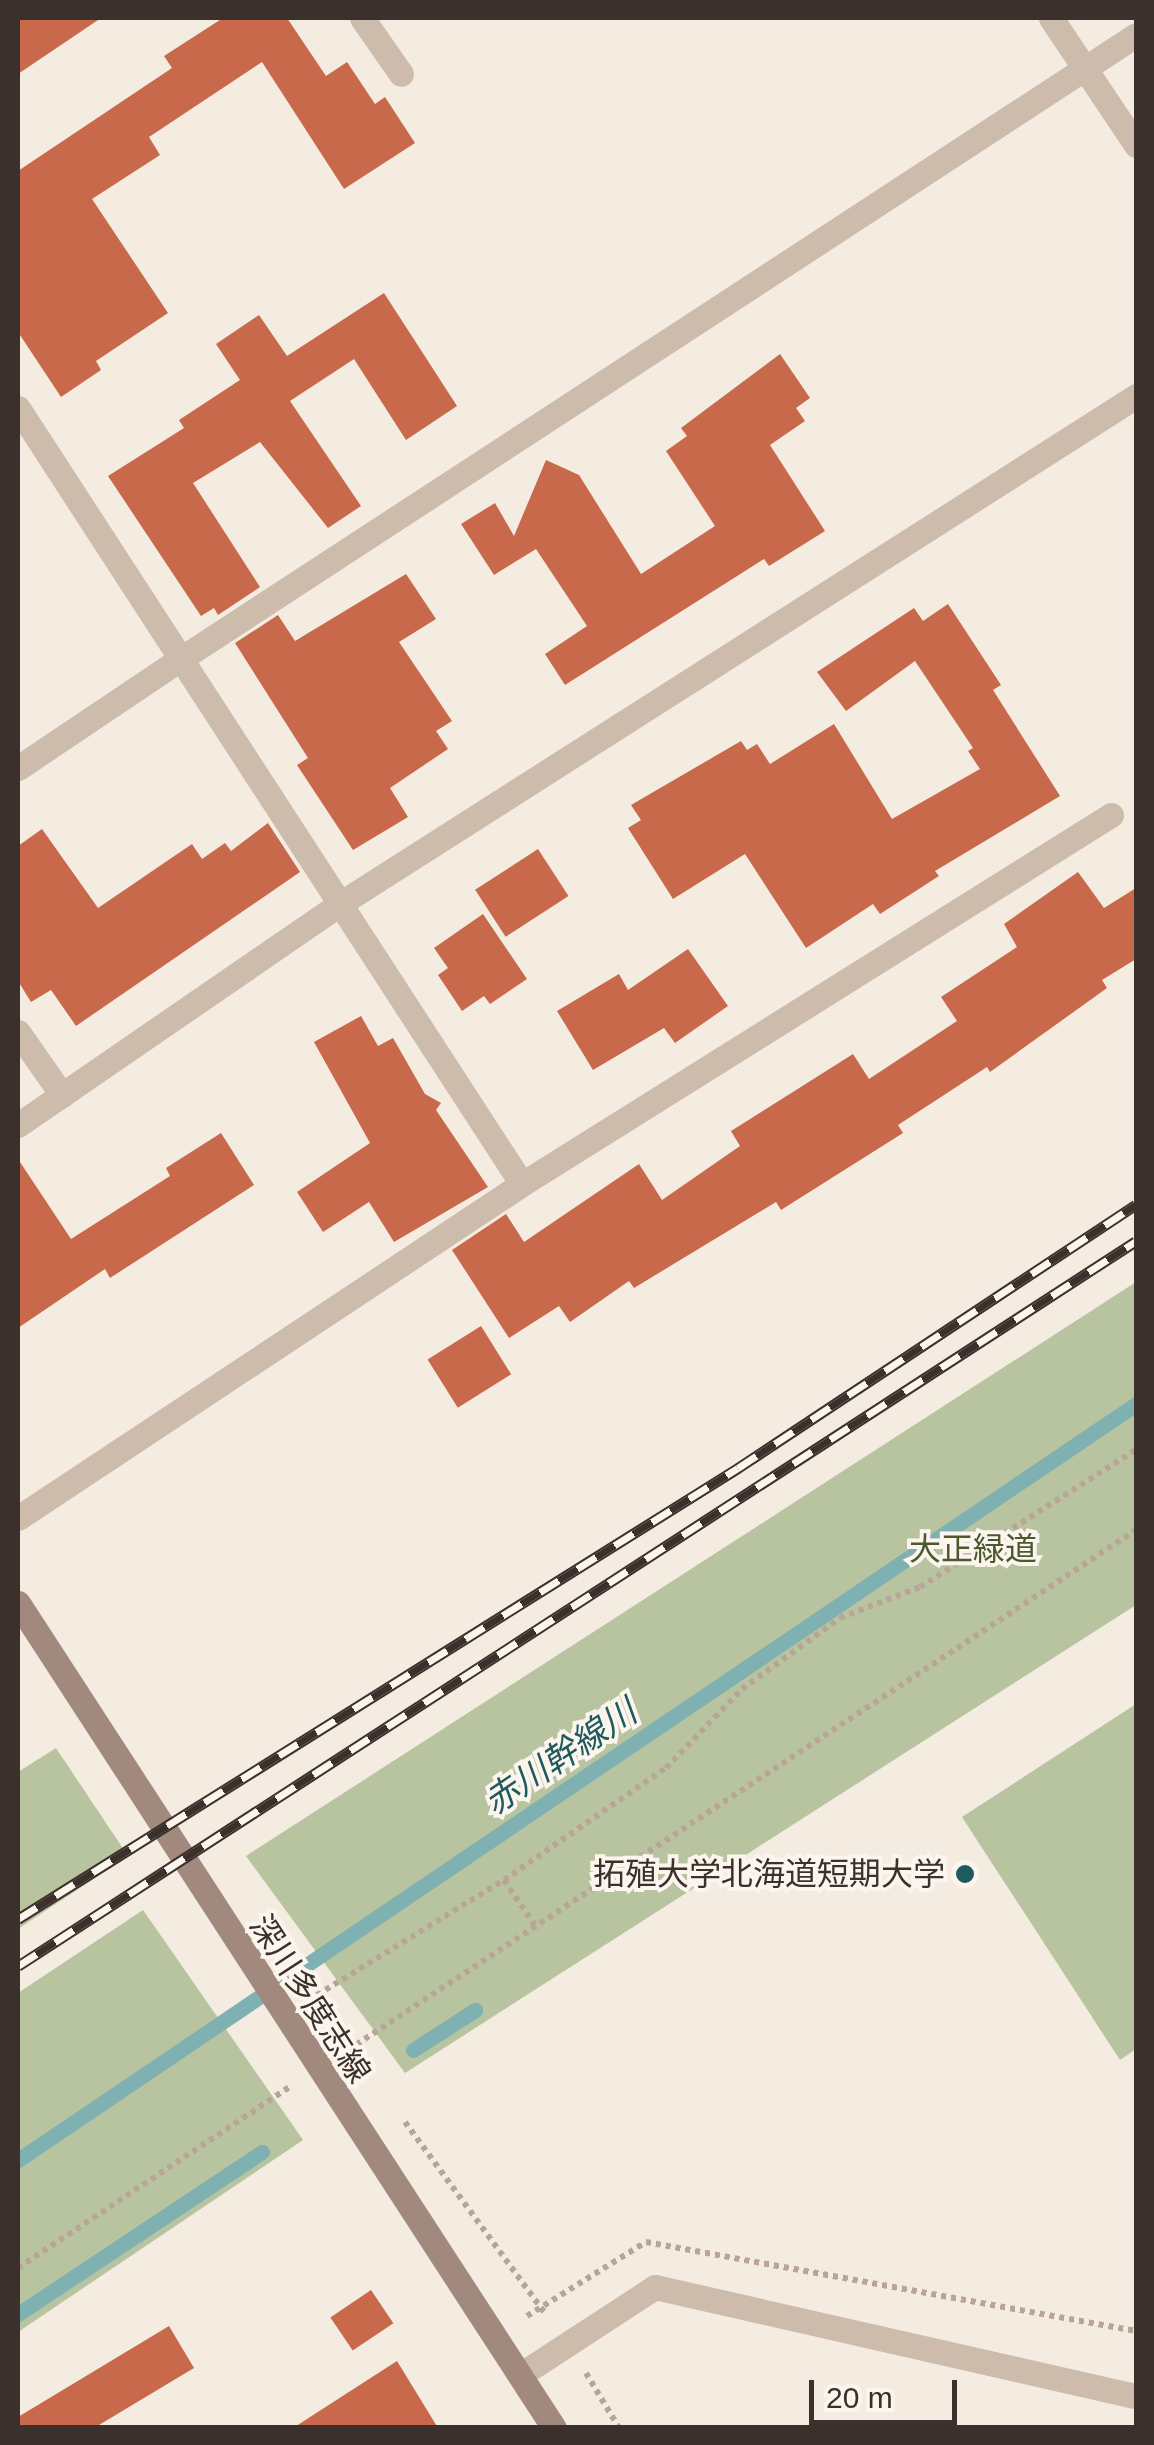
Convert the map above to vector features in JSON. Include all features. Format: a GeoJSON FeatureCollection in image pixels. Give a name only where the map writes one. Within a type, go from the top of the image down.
{"type":"FeatureCollection","features":[{"type":"Feature","properties":{"kind":"main road","name":"深川多度志線"},"geometry":{"type":"LineString","coordinates":[[18,1602],[317,2070],[554,2428]]}},
{"type":"Feature","properties":{"kind":"street"},"geometry":{"type":"LineString","coordinates":[[362,18],[400,74]]}},
{"type":"Feature","properties":{"kind":"street"},"geometry":{"type":"LineString","coordinates":[[1051,18],[1136,146]]}},
{"type":"Feature","properties":{"kind":"street"},"geometry":{"type":"LineString","coordinates":[[18,768],[1136,35]]}},
{"type":"Feature","properties":{"kind":"street"},"geometry":{"type":"LineString","coordinates":[[18,1125],[338,905],[1136,396]]}},
{"type":"Feature","properties":{"kind":"street"},"geometry":{"type":"LineString","coordinates":[[18,408],[522,1184]]}},
{"type":"Feature","properties":{"kind":"street"},"geometry":{"type":"LineString","coordinates":[[18,1518],[522,1184],[1111,815]]}},
{"type":"Feature","properties":{"kind":"street"},"geometry":{"type":"LineString","coordinates":[[18,1032],[62,1094]]}},
{"type":"Feature","properties":{"kind":"street"},"geometry":{"type":"LineString","coordinates":[[520,2376],[655,2287],[1136,2396]]}},
{"type":"Feature","properties":{"kind":"path"},"geometry":{"type":"LineString","coordinates":[[316,1996],[504,1880],[666,1768],[742,1690],[840,1618],[920,1587],[1136,1450]]}},
{"type":"Feature","properties":{"kind":"path"},"geometry":{"type":"LineString","coordinates":[[18,2268],[317,2070],[538,1930],[1136,1530]]}},
{"type":"Feature","properties":{"kind":"path"},"geometry":{"type":"LineString","coordinates":[[504,1880],[538,1930]]}},
{"type":"Feature","properties":{"kind":"green space","name":"大正緑道"},"geometry":{"type":"Polygon","coordinates":[[[1136,1282],[1136,1605],[405,2073],[246,1856],[1136,1282]]]}},
{"type":"Feature","properties":{"kind":"green space"},"geometry":{"type":"Polygon","coordinates":[[[1136,1704],[1136,2049],[1120,2060],[962,1817],[1136,1704]]]}},
{"type":"Feature","properties":{"kind":"green space"},"geometry":{"type":"Polygon","coordinates":[[[56,1748],[128,1856],[18,1929],[18,1772],[56,1748]]]}},
{"type":"Feature","properties":{"kind":"green space"},"geometry":{"type":"Polygon","coordinates":[[[143,1910],[303,2140],[18,2332],[18,1993],[143,1910]]]}},
{"type":"Feature","properties":{"kind":"building"},"geometry":{"type":"Polygon","coordinates":[[[18,18],[101,18],[18,74],[18,18]]]}},
{"type":"Feature","properties":{"kind":"building"},"geometry":{"type":"Polygon","coordinates":[[[223,18],[287,18],[326,76],[347,62],[375,104],[385,97],[415,143],[344,189],[262,62],[149,137],[160,155],[92,199],[168,313],[96,361],[101,370],[61,397],[18,332],[18,171],[172,68],[164,56],[223,18]]]}},
{"type":"Feature","properties":{"kind":"building"},"geometry":{"type":"Polygon","coordinates":[[[384,293],[457,406],[406,440],[354,359],[290,401],[361,506],[328,528],[260,442],[193,483],[260,587],[218,615],[214,608],[201,616],[108,476],[184,428],[179,420],[240,380],[216,344],[259,315],[287,356],[384,293]]]}},
{"type":"Feature","properties":{"kind":"building"},"geometry":{"type":"Polygon","coordinates":[[[780,354],[810,398],[796,408],[805,421],[770,445],[825,531],[769,566],[764,559],[565,685],[545,654],[587,626],[536,549],[494,575],[461,524],[495,503],[514,536],[546,460],[579,475],[641,574],[715,526],[666,451],[687,436],[681,428],[780,354]]]}},
{"type":"Feature","properties":{"kind":"building"},"geometry":{"type":"Polygon","coordinates":[[[406,574],[436,619],[399,642],[452,721],[436,731],[448,749],[390,788],[408,817],[353,850],[297,765],[308,758],[235,643],[278,615],[295,641],[406,574]]]}},
{"type":"Feature","properties":{"kind":"building"},"geometry":{"type":"Polygon","coordinates":[[[948,604],[1001,685],[993,690],[1060,796],[935,871],[939,876],[880,914],[873,904],[806,948],[745,854],[673,899],[628,828],[641,820],[631,805],[741,741],[747,750],[757,744],[770,764],[834,724],[892,819],[980,769],[968,751],[973,748],[915,661],[846,711],[817,672],[914,608],[923,621],[948,604]]]}},
{"type":"Feature","properties":{"kind":"building"},"geometry":{"type":"Polygon","coordinates":[[[268,823],[300,872],[76,1026],[51,990],[31,1002],[18,981],[18,846],[42,829],[98,908],[192,844],[202,859],[225,843],[231,851],[268,823]]]}},
{"type":"Feature","properties":{"kind":"building"},"geometry":{"type":"Polygon","coordinates":[[[538,849],[568,896],[506,937],[475,890],[538,849]]]}},
{"type":"Feature","properties":{"kind":"building"},"geometry":{"type":"Polygon","coordinates":[[[1078,872],[1104,908],[1136,888],[1136,959],[1102,980],[1107,988],[990,1072],[987,1067],[898,1125],[903,1133],[781,1210],[776,1202],[634,1288],[629,1281],[570,1322],[559,1306],[509,1338],[452,1250],[506,1214],[524,1242],[639,1164],[662,1200],[740,1146],[731,1131],[853,1054],[869,1079],[957,1021],[941,997],[1017,947],[1004,924],[1078,872]]]}},
{"type":"Feature","properties":{"kind":"building"},"geometry":{"type":"Polygon","coordinates":[[[483,914],[527,979],[490,1004],[484,996],[462,1011],[438,975],[448,968],[434,948],[483,914]]]}},
{"type":"Feature","properties":{"kind":"building"},"geometry":{"type":"Polygon","coordinates":[[[688,949],[728,1006],[675,1043],[664,1028],[593,1070],[557,1011],[619,974],[628,990],[688,949]]]}},
{"type":"Feature","properties":{"kind":"building"},"geometry":{"type":"Polygon","coordinates":[[[361,1016],[378,1046],[393,1038],[425,1094],[441,1103],[436,1110],[488,1187],[394,1242],[369,1202],[323,1232],[297,1192],[370,1143],[314,1042],[361,1016]]]}},
{"type":"Feature","properties":{"kind":"building"},"geometry":{"type":"Polygon","coordinates":[[[221,1133],[254,1185],[110,1278],[105,1269],[18,1328],[18,1159],[71,1239],[170,1176],[166,1168],[221,1133]]]}},
{"type":"Feature","properties":{"kind":"building"},"geometry":{"type":"Polygon","coordinates":[[[481,1326],[511,1374],[458,1408],[428,1359],[481,1326]]]}},
{"type":"Feature","properties":{"kind":"building"},"geometry":{"type":"Polygon","coordinates":[[[371,2290],[393,2323],[353,2351],[330,2317],[371,2290]]]}},
{"type":"Feature","properties":{"kind":"building"},"geometry":{"type":"Polygon","coordinates":[[[169,2326],[194,2368],[94,2428],[18,2428],[18,2417],[169,2326]]]}},
{"type":"Feature","properties":{"kind":"building"},"geometry":{"type":"Polygon","coordinates":[[[397,2361],[438,2428],[293,2428],[397,2361]]]}},
{"type":"Feature","properties":{"kind":"waterway","name":"赤川幹線川"},"geometry":{"type":"LineString","coordinates":[[18,2160],[1136,1404]]}},
{"type":"Feature","properties":{"kind":"waterway"},"geometry":{"type":"LineString","coordinates":[[413,2050],[475,2010]]}},
{"type":"Feature","properties":{"kind":"waterway"},"geometry":{"type":"LineString","coordinates":[[18,2314],[262,2152]]}},
{"type":"Feature","properties":{"kind":"railway"},"geometry":{"type":"LineString","coordinates":[[18,1919],[738,1468],[1136,1205]]}},
{"type":"Feature","properties":{"kind":"railway"},"geometry":{"type":"LineString","coordinates":[[18,1966],[1136,1241]]}},
{"type":"Feature","properties":{"kind":"place","name":"拓殖大学北海道短期大学"},"geometry":{"type":"Point","coordinates":[965,1874]}}]}
